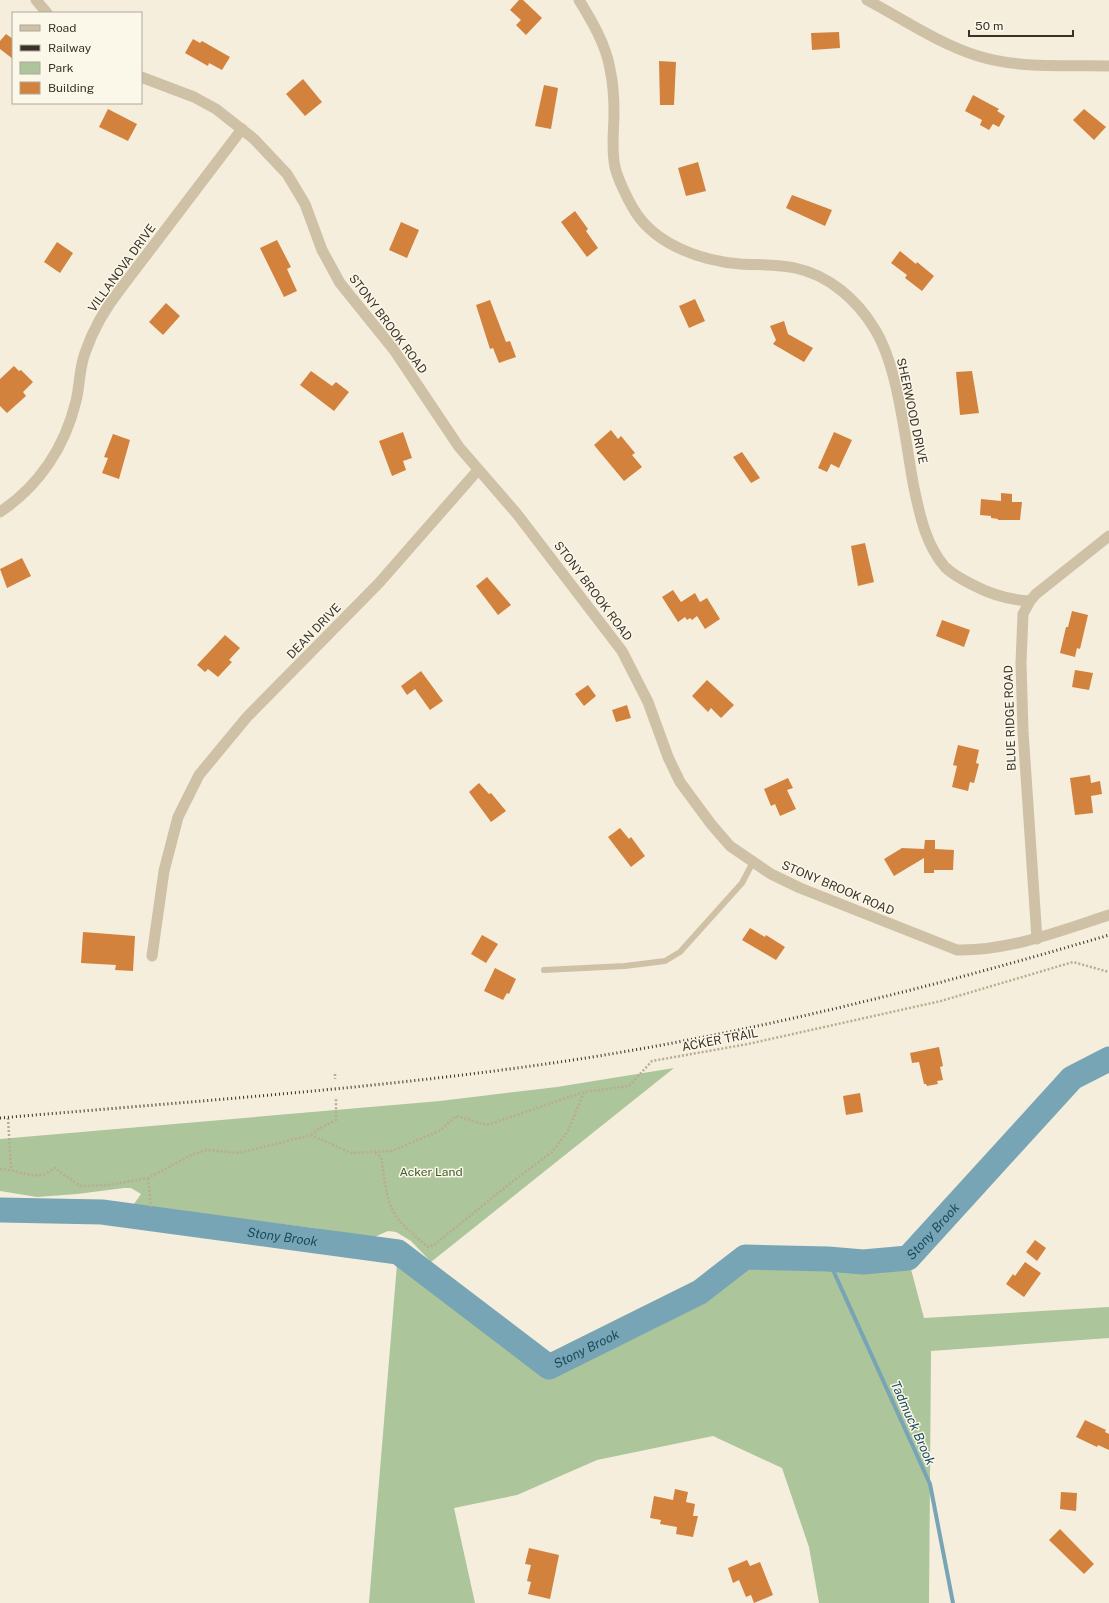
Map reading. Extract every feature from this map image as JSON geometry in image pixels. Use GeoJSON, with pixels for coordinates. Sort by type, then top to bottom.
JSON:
{"type":"FeatureCollection","features":[{"type":"Feature","properties":{"kind":"street"},"geometry":{"type":"LineString","coordinates":[[36,0],[47,12]]}},
{"type":"Feature","properties":{"kind":"street","name":"SHERWOOD DRIVE"},"geometry":{"type":"LineString","coordinates":[[579,0],[599,37],[610,67],[614,110],[613,144],[615,168],[636,212],[646,226],[685,251],[710,259],[738,264],[796,268],[819,276],[845,292],[863,311],[875,330],[886,353],[897,394],[917,502],[926,537],[944,566],[953,574],[983,591],[1010,600],[1030,601]]}},
{"type":"Feature","properties":{"kind":"street"},"geometry":{"type":"LineString","coordinates":[[867,0],[946,43],[979,56],[1013,63],[1109,66]]}},
{"type":"Feature","properties":{"kind":"street","name":"STONY BROOK ROAD"},"geometry":{"type":"LineString","coordinates":[[142,77],[205,102],[242,129],[266,150],[287,174],[305,204],[322,250],[340,283],[394,350],[459,447],[517,514],[622,651],[648,702],[668,757],[680,782],[711,824],[730,846],[771,874],[800,888],[957,950],[979,951],[1037,939],[1109,915]]}},
{"type":"Feature","properties":{"kind":"street","name":"VILLANOVA DRIVE"},"geometry":{"type":"LineString","coordinates":[[0,512],[23,495],[35,482],[57,451],[72,418],[84,355],[96,326],[107,308],[242,129]]}},
{"type":"Feature","properties":{"kind":"street","name":"DEAN DRIVE"},"geometry":{"type":"LineString","coordinates":[[152,956],[164,871],[178,817],[199,775],[247,717],[379,583],[478,470]]}},
{"type":"Feature","properties":{"kind":"street","name":"BLUE RIDGE ROAD"},"geometry":{"type":"LineString","coordinates":[[1037,939],[1021,697],[1023,614],[1030,601],[1109,536]]}},
{"type":"Feature","properties":{"kind":"lane"},"geometry":{"type":"LineString","coordinates":[[544,970],[625,966],[665,960],[680,952],[742,883],[753,862]]}},
{"type":"Feature","properties":{"kind":"path","name":"ACKER TRAIL"},"geometry":{"type":"LineString","coordinates":[[311,1135],[351,1153],[392,1150],[441,1130],[456,1116],[487,1125],[584,1092],[629,1086],[652,1061],[748,1044],[941,1001],[1073,962],[1109,972]]}},
{"type":"Feature","properties":{"kind":"path"},"geometry":{"type":"LineString","coordinates":[[335,1074],[335,1079]]}},
{"type":"Feature","properties":{"kind":"path"},"geometry":{"type":"LineString","coordinates":[[375,1152],[381,1157],[385,1187],[392,1210],[409,1231],[428,1247],[434,1245],[508,1185],[552,1152],[568,1131],[584,1092]]}},
{"type":"Feature","properties":{"kind":"path"},"geometry":{"type":"LineString","coordinates":[[0,1169],[11,1169],[30,1174],[42,1175],[55,1168],[80,1186],[108,1185],[148,1178],[193,1154],[207,1150],[239,1154],[311,1135],[317,1130],[336,1120],[336,1098]]}},
{"type":"Feature","properties":{"kind":"path"},"geometry":{"type":"LineString","coordinates":[[8,1118],[11,1169]]}},
{"type":"Feature","properties":{"kind":"path"},"geometry":{"type":"LineString","coordinates":[[148,1178],[152,1207]]}},
{"type":"Feature","properties":{"kind":"green space","name":"Acker Land"},"geometry":{"type":"Polygon","coordinates":[[[674,1068],[431,1262],[411,1241],[396,1232],[388,1231],[370,1239],[314,1228],[233,1218],[149,1214],[135,1208],[134,1204],[141,1194],[131,1188],[37,1197],[0,1191],[0,1139],[440,1101],[557,1087],[674,1068]]]}},
{"type":"Feature","properties":{"kind":"green space"},"geometry":{"type":"Polygon","coordinates":[[[398,1252],[549,1367],[700,1292],[745,1257],[828,1259],[908,1258],[924,1318],[1109,1307],[1109,1338],[931,1351],[929,1603],[819,1603],[809,1547],[782,1468],[713,1436],[597,1460],[517,1495],[454,1508],[475,1603],[369,1603],[398,1252]]]}},
{"type":"Feature","properties":{"kind":"building"},"geometry":{"type":"Polygon","coordinates":[[[519,0],[523,0],[542,18],[526,35],[516,25],[521,20],[510,10],[519,0]]]}},
{"type":"Feature","properties":{"kind":"building"},"geometry":{"type":"Polygon","coordinates":[[[839,32],[840,48],[812,50],[811,33],[839,32]]]}},
{"type":"Feature","properties":{"kind":"building"},"geometry":{"type":"Polygon","coordinates":[[[6,34],[12,38],[12,58],[0,49],[0,41],[6,34]]]}},
{"type":"Feature","properties":{"kind":"building"},"geometry":{"type":"Polygon","coordinates":[[[193,39],[200,43],[202,41],[230,57],[222,70],[209,63],[208,66],[185,53],[193,39]]]}},
{"type":"Feature","properties":{"kind":"building"},"geometry":{"type":"Polygon","coordinates":[[[659,61],[676,62],[674,105],[660,105],[659,61]]]}},
{"type":"Feature","properties":{"kind":"building"},"geometry":{"type":"Polygon","coordinates":[[[303,79],[322,102],[305,116],[286,94],[303,79]]]}},
{"type":"Feature","properties":{"kind":"building"},"geometry":{"type":"Polygon","coordinates":[[[544,85],[558,88],[551,129],[535,126],[544,85]]]}},
{"type":"Feature","properties":{"kind":"building"},"geometry":{"type":"Polygon","coordinates":[[[973,95],[999,109],[997,111],[1005,116],[999,127],[993,124],[989,130],[980,125],[982,120],[965,111],[973,95]]]}},
{"type":"Feature","properties":{"kind":"building"},"geometry":{"type":"Polygon","coordinates":[[[108,109],[137,124],[128,141],[99,127],[108,109]]]}},
{"type":"Feature","properties":{"kind":"building"},"geometry":{"type":"Polygon","coordinates":[[[1084,109],[1106,127],[1094,140],[1073,120],[1084,109]]]}},
{"type":"Feature","properties":{"kind":"building"},"geometry":{"type":"Polygon","coordinates":[[[698,162],[706,191],[686,196],[678,168],[698,162]]]}},
{"type":"Feature","properties":{"kind":"building"},"geometry":{"type":"Polygon","coordinates":[[[792,195],[832,210],[825,226],[786,208],[792,195]]]}},
{"type":"Feature","properties":{"kind":"building"},"geometry":{"type":"Polygon","coordinates":[[[575,211],[588,229],[586,231],[598,248],[587,257],[561,222],[575,211]]]}},
{"type":"Feature","properties":{"kind":"building"},"geometry":{"type":"Polygon","coordinates":[[[401,222],[419,230],[407,258],[389,250],[401,222]]]}},
{"type":"Feature","properties":{"kind":"building"},"geometry":{"type":"Polygon","coordinates":[[[277,240],[291,267],[287,269],[297,291],[284,297],[260,248],[277,240]]]}},
{"type":"Feature","properties":{"kind":"building"},"geometry":{"type":"Polygon","coordinates":[[[57,242],[73,253],[60,273],[44,262],[57,242]]]}},
{"type":"Feature","properties":{"kind":"building"},"geometry":{"type":"Polygon","coordinates":[[[900,251],[916,264],[917,262],[934,276],[922,291],[905,278],[907,275],[891,263],[900,251]]]}},
{"type":"Feature","properties":{"kind":"building"},"geometry":{"type":"Polygon","coordinates":[[[695,299],[705,321],[689,328],[679,306],[695,299]]]}},
{"type":"Feature","properties":{"kind":"building"},"geometry":{"type":"Polygon","coordinates":[[[490,300],[506,342],[510,341],[516,357],[499,363],[493,348],[490,349],[476,305],[490,300]]]}},
{"type":"Feature","properties":{"kind":"building"},"geometry":{"type":"Polygon","coordinates":[[[166,303],[180,316],[163,335],[149,322],[166,303]]]}},
{"type":"Feature","properties":{"kind":"building"},"geometry":{"type":"Polygon","coordinates":[[[784,321],[788,334],[813,348],[804,362],[773,344],[776,340],[770,326],[784,321]]]}},
{"type":"Feature","properties":{"kind":"building"},"geometry":{"type":"Polygon","coordinates":[[[14,366],[19,371],[21,370],[33,382],[23,392],[26,396],[7,413],[0,406],[0,379],[14,366]]]}},
{"type":"Feature","properties":{"kind":"building"},"geometry":{"type":"Polygon","coordinates":[[[311,371],[332,386],[336,382],[349,392],[334,411],[300,385],[311,371]]]}},
{"type":"Feature","properties":{"kind":"building"},"geometry":{"type":"Polygon","coordinates":[[[972,371],[979,413],[960,415],[956,372],[972,371]]]}},
{"type":"Feature","properties":{"kind":"building"},"geometry":{"type":"Polygon","coordinates":[[[611,430],[618,439],[621,436],[635,453],[632,455],[642,467],[624,481],[594,445],[611,430]]]}},
{"type":"Feature","properties":{"kind":"building"},"geometry":{"type":"Polygon","coordinates":[[[403,432],[412,458],[403,461],[406,470],[392,476],[379,441],[403,432]]]}},
{"type":"Feature","properties":{"kind":"building"},"geometry":{"type":"Polygon","coordinates":[[[834,432],[852,440],[839,468],[831,464],[827,472],[818,468],[834,432]]]}},
{"type":"Feature","properties":{"kind":"building"},"geometry":{"type":"Polygon","coordinates":[[[113,434],[130,440],[119,479],[102,473],[108,458],[104,457],[113,434]]]}},
{"type":"Feature","properties":{"kind":"building"},"geometry":{"type":"Polygon","coordinates":[[[742,452],[760,478],[751,483],[733,457],[742,452]]]}},
{"type":"Feature","properties":{"kind":"building"},"geometry":{"type":"Polygon","coordinates":[[[1001,493],[1012,494],[1012,502],[1022,502],[1020,520],[998,520],[991,518],[991,516],[980,515],[981,499],[1001,501],[1001,493]]]}},
{"type":"Feature","properties":{"kind":"building"},"geometry":{"type":"Polygon","coordinates":[[[865,543],[874,582],[858,586],[851,546],[865,543]]]}},
{"type":"Feature","properties":{"kind":"building"},"geometry":{"type":"Polygon","coordinates":[[[22,558],[31,576],[7,588],[0,569],[22,558]]]}},
{"type":"Feature","properties":{"kind":"building"},"geometry":{"type":"Polygon","coordinates":[[[487,577],[511,605],[498,615],[476,586],[487,577]]]}},
{"type":"Feature","properties":{"kind":"building"},"geometry":{"type":"Polygon","coordinates":[[[673,590],[681,602],[695,593],[700,602],[707,598],[720,619],[705,629],[697,616],[692,620],[690,618],[687,620],[685,617],[678,622],[662,597],[673,590]]]}},
{"type":"Feature","properties":{"kind":"building"},"geometry":{"type":"Polygon","coordinates":[[[1072,611],[1088,615],[1080,649],[1077,648],[1075,657],[1060,653],[1066,627],[1068,627],[1072,611]]]}},
{"type":"Feature","properties":{"kind":"building"},"geometry":{"type":"Polygon","coordinates":[[[942,620],[970,630],[964,647],[936,636],[942,620]]]}},
{"type":"Feature","properties":{"kind":"building"},"geometry":{"type":"Polygon","coordinates":[[[225,635],[240,648],[229,660],[232,662],[218,677],[208,669],[205,672],[197,665],[225,635]]]}},
{"type":"Feature","properties":{"kind":"building"},"geometry":{"type":"Polygon","coordinates":[[[1075,670],[1093,673],[1089,690],[1072,687],[1075,670]]]}},
{"type":"Feature","properties":{"kind":"building"},"geometry":{"type":"Polygon","coordinates":[[[421,671],[443,701],[430,710],[415,689],[407,695],[401,686],[421,671]]]}},
{"type":"Feature","properties":{"kind":"building"},"geometry":{"type":"Polygon","coordinates":[[[707,680],[734,705],[721,718],[711,708],[708,712],[692,696],[707,680]]]}},
{"type":"Feature","properties":{"kind":"building"},"geometry":{"type":"Polygon","coordinates":[[[588,685],[596,696],[584,706],[575,694],[588,685]]]}},
{"type":"Feature","properties":{"kind":"building"},"geometry":{"type":"Polygon","coordinates":[[[627,705],[631,718],[616,722],[612,710],[627,705]]]}},
{"type":"Feature","properties":{"kind":"building"},"geometry":{"type":"Polygon","coordinates":[[[958,745],[979,750],[976,763],[979,764],[974,783],[970,782],[968,791],[952,787],[957,766],[953,765],[958,745]]]}},
{"type":"Feature","properties":{"kind":"building"},"geometry":{"type":"Polygon","coordinates":[[[1090,775],[1091,783],[1100,781],[1102,794],[1091,796],[1093,813],[1075,815],[1070,778],[1090,775]]]}},
{"type":"Feature","properties":{"kind":"building"},"geometry":{"type":"Polygon","coordinates":[[[788,778],[793,788],[787,790],[796,809],[780,816],[775,804],[771,806],[764,789],[788,778]]]}},
{"type":"Feature","properties":{"kind":"building"},"geometry":{"type":"Polygon","coordinates":[[[479,783],[489,794],[491,793],[506,811],[491,822],[469,792],[479,783]]]}},
{"type":"Feature","properties":{"kind":"building"},"geometry":{"type":"Polygon","coordinates":[[[620,828],[629,839],[631,837],[645,856],[631,867],[608,837],[620,828]]]}},
{"type":"Feature","properties":{"kind":"building"},"geometry":{"type":"Polygon","coordinates":[[[925,840],[935,840],[935,849],[954,850],[953,870],[934,870],[934,873],[924,873],[924,858],[894,876],[884,859],[902,848],[924,849],[925,840]]]}},
{"type":"Feature","properties":{"kind":"building"},"geometry":{"type":"Polygon","coordinates":[[[750,928],[765,937],[766,935],[785,947],[776,960],[742,940],[750,928]]]}},
{"type":"Feature","properties":{"kind":"building"},"geometry":{"type":"Polygon","coordinates":[[[83,932],[135,936],[133,971],[115,970],[116,965],[81,963],[83,932]]]}},
{"type":"Feature","properties":{"kind":"building"},"geometry":{"type":"Polygon","coordinates":[[[482,935],[498,944],[486,963],[471,954],[482,935]]]}},
{"type":"Feature","properties":{"kind":"building"},"geometry":{"type":"Polygon","coordinates":[[[495,968],[516,979],[509,994],[507,993],[503,1000],[484,991],[495,968]]]}},
{"type":"Feature","properties":{"kind":"building"},"geometry":{"type":"Polygon","coordinates":[[[939,1047],[943,1066],[940,1067],[943,1080],[937,1081],[938,1084],[927,1086],[924,1084],[919,1062],[912,1063],[910,1053],[939,1047]]]}},
{"type":"Feature","properties":{"kind":"building"},"geometry":{"type":"Polygon","coordinates":[[[860,1093],[863,1112],[846,1115],[843,1096],[860,1093]]]}},
{"type":"Feature","properties":{"kind":"building"},"geometry":{"type":"Polygon","coordinates":[[[1035,1240],[1046,1248],[1037,1261],[1026,1252],[1035,1240]]]}},
{"type":"Feature","properties":{"kind":"building"},"geometry":{"type":"Polygon","coordinates":[[[1025,1262],[1041,1273],[1024,1297],[1006,1284],[1013,1274],[1015,1276],[1025,1262]]]}},
{"type":"Feature","properties":{"kind":"building"},"geometry":{"type":"Polygon","coordinates":[[[1085,1420],[1106,1430],[1105,1432],[1109,1434],[1109,1450],[1098,1445],[1097,1447],[1076,1437],[1085,1420]]]}},
{"type":"Feature","properties":{"kind":"building"},"geometry":{"type":"Polygon","coordinates":[[[675,1489],[688,1492],[686,1502],[695,1504],[693,1516],[698,1516],[693,1537],[676,1534],[677,1527],[660,1524],[661,1520],[650,1518],[654,1496],[673,1500],[675,1489]]]}},
{"type":"Feature","properties":{"kind":"building"},"geometry":{"type":"Polygon","coordinates":[[[1061,1492],[1077,1493],[1076,1511],[1060,1509],[1061,1492]]]}},
{"type":"Feature","properties":{"kind":"building"},"geometry":{"type":"Polygon","coordinates":[[[1060,1529],[1094,1564],[1084,1574],[1049,1540],[1060,1529]]]}},
{"type":"Feature","properties":{"kind":"building"},"geometry":{"type":"Polygon","coordinates":[[[529,1548],[559,1555],[550,1599],[528,1594],[531,1582],[527,1581],[531,1565],[525,1564],[529,1548]]]}},
{"type":"Feature","properties":{"kind":"building"},"geometry":{"type":"Polygon","coordinates":[[[747,1560],[750,1566],[760,1562],[773,1595],[754,1603],[751,1595],[746,1597],[739,1580],[733,1583],[728,1568],[747,1560]]]}},
{"type":"Feature","properties":{"kind":"waterway","name":"Stony Brook"},"geometry":{"type":"LineString","coordinates":[[0,1210],[102,1212],[398,1252],[549,1367],[700,1292],[745,1257],[828,1259],[863,1262],[908,1258],[1072,1078],[1109,1059]]}},
{"type":"Feature","properties":{"kind":"waterway","name":"Tadmuck Brook"},"geometry":{"type":"LineString","coordinates":[[828,1259],[930,1484],[953,1603]]}},
{"type":"Feature","properties":{"kind":"railway"},"geometry":{"type":"LineString","coordinates":[[0,1118],[367,1086],[440,1078],[586,1058],[718,1034],[849,1005],[980,972],[1109,935]]}}]}
